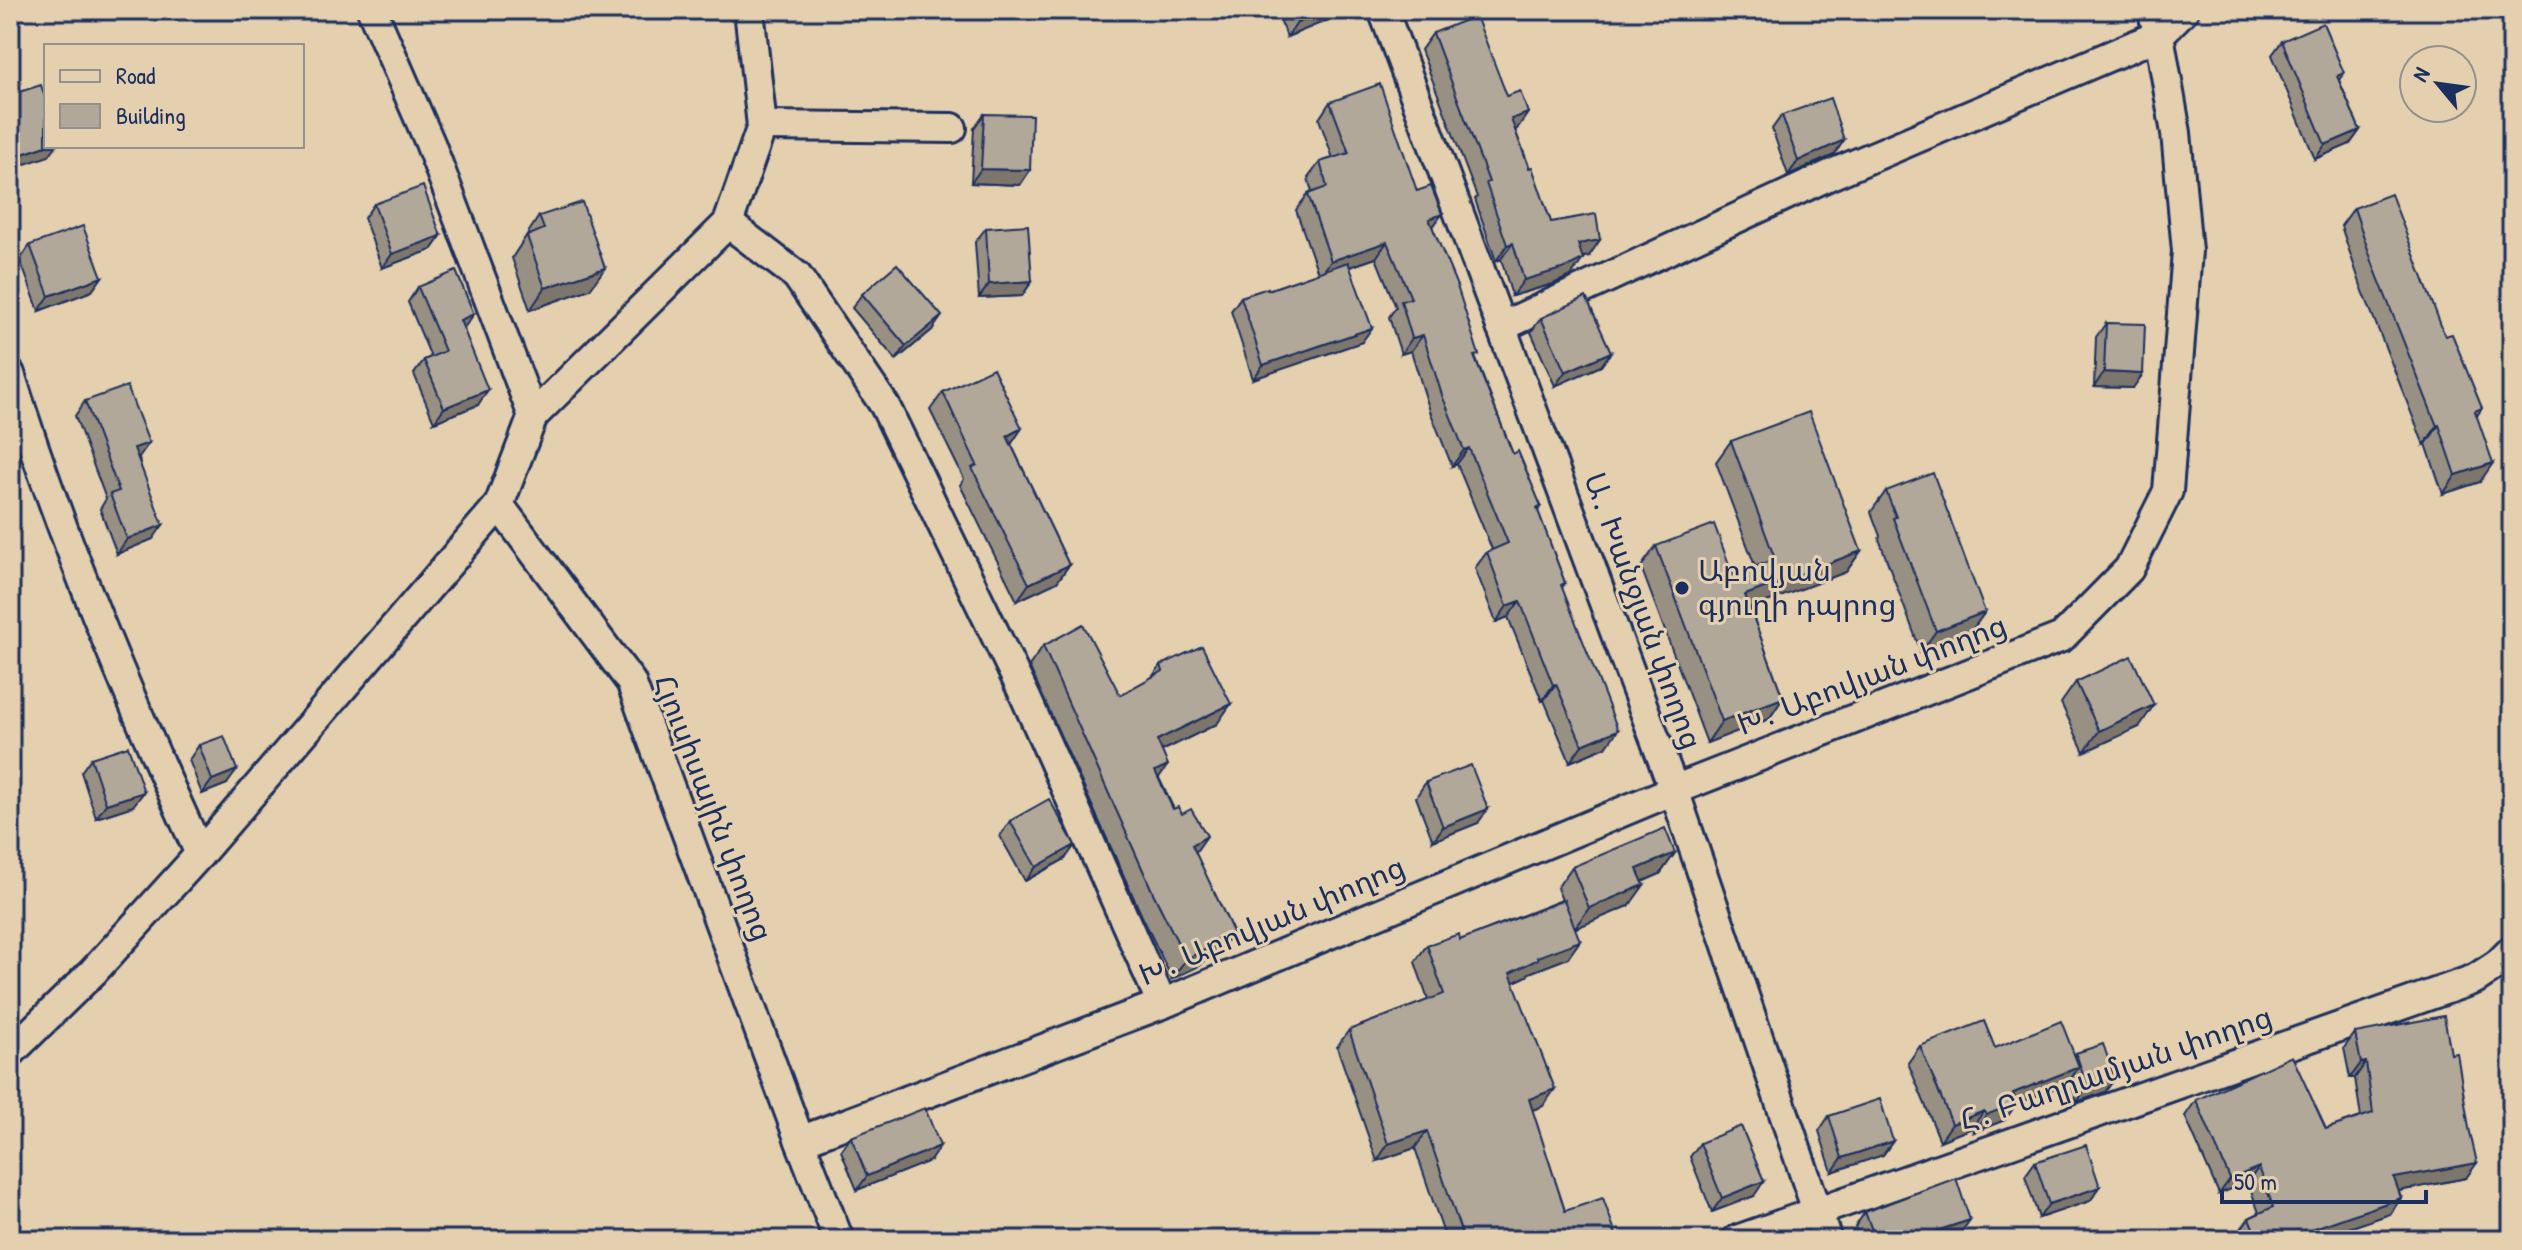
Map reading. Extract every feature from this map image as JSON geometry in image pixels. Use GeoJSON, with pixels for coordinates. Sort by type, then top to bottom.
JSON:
{"type":"FeatureCollection","features":[{"type":"Feature","properties":{"kind":"street"},"geometry":{"type":"LineString","coordinates":[[372,10],[430,143],[533,416]]}},
{"type":"Feature","properties":{"kind":"street"},"geometry":{"type":"LineString","coordinates":[[10,1053],[93,972],[200,854],[499,505],[533,416],[728,223],[762,126],[749,10]]}},
{"type":"Feature","properties":{"kind":"street","name":"Ա․ Խանջյան փողոց"},"geometry":{"type":"LineString","coordinates":[[1383,10],[1674,790],[1827,1240]]}},
{"type":"Feature","properties":{"kind":"street"},"geometry":{"type":"LineString","coordinates":[[1501,327],[2184,10]]}},
{"type":"Feature","properties":{"kind":"street","name":"Խ․ Աբովյան փողոց"},"geometry":{"type":"LineString","coordinates":[[800,1141],[1162,1004],[1674,790],[2062,637],[2129,569],[2168,491],[2187,251],[2176,133],[2155,23]]}},
{"type":"Feature","properties":{"kind":"street"},"geometry":{"type":"LineString","coordinates":[[762,126],[952,128]]}},
{"type":"Feature","properties":{"kind":"street"},"geometry":{"type":"LineString","coordinates":[[728,223],[797,276],[885,406],[1025,696],[1162,1004]]}},
{"type":"Feature","properties":{"kind":"street"},"geometry":{"type":"LineString","coordinates":[[10,374],[33,446],[135,710],[200,854]]}},
{"type":"Feature","properties":{"kind":"street","name":"Հյուսիսային փողոց"},"geometry":{"type":"LineString","coordinates":[[499,505],[631,682],[839,1240]]}},
{"type":"Feature","properties":{"kind":"street","name":"Հ․ Բաղրամյան փողոց"},"geometry":{"type":"LineString","coordinates":[[1737,1240],[2475,979],[2512,950]]}},
{"type":"Feature","properties":{"kind":"building"},"geometry":{"type":"Polygon","coordinates":[[[1292,10],[1329,10],[1297,23],[1292,10]]]}},
{"type":"Feature","properties":{"kind":"building"},"geometry":{"type":"Polygon","coordinates":[[[1476,16],[1507,96],[1520,91],[1528,113],[1511,119],[1551,222],[1596,214],[1600,240],[1578,244],[1583,259],[1565,268],[1524,280],[1513,243],[1507,245],[1486,183],[1489,182],[1433,33],[1476,16]]]}},
{"type":"Feature","properties":{"kind":"building"},"geometry":{"type":"Polygon","coordinates":[[[2323,23],[2344,73],[2337,76],[2360,130],[2325,145],[2282,41],[2323,23]]]}},
{"type":"Feature","properties":{"kind":"building"},"geometry":{"type":"Polygon","coordinates":[[[1380,84],[1417,191],[1431,186],[1442,214],[1429,219],[1457,286],[1479,355],[1474,356],[1513,454],[1518,451],[1541,506],[1537,508],[1565,583],[1561,585],[1618,730],[1582,745],[1556,684],[1553,685],[1520,601],[1507,606],[1487,552],[1508,543],[1469,448],[1464,450],[1423,335],[1412,338],[1401,301],[1411,298],[1387,242],[1331,261],[1308,194],[1327,187],[1320,162],[1349,153],[1330,102],[1380,84]]]}},
{"type":"Feature","properties":{"kind":"building"},"geometry":{"type":"Polygon","coordinates":[[[41,85],[44,95],[44,147],[10,158],[10,95],[41,85]]]}},
{"type":"Feature","properties":{"kind":"building"},"geometry":{"type":"Polygon","coordinates":[[[1830,98],[1844,140],[1798,161],[1782,115],[1830,98]]]}},
{"type":"Feature","properties":{"kind":"building"},"geometry":{"type":"Polygon","coordinates":[[[984,114],[1032,115],[1030,170],[981,169],[984,114]]]}},
{"type":"Feature","properties":{"kind":"building"},"geometry":{"type":"Polygon","coordinates":[[[423,186],[441,236],[392,254],[374,204],[423,186]]]}},
{"type":"Feature","properties":{"kind":"building"},"geometry":{"type":"Polygon","coordinates":[[[2391,194],[2445,336],[2452,334],[2482,408],[2475,411],[2493,463],[2456,475],[2354,208],[2391,194]]]}},
{"type":"Feature","properties":{"kind":"building"},"geometry":{"type":"Polygon","coordinates":[[[582,202],[605,268],[545,288],[527,236],[544,229],[539,216],[582,202]]]}},
{"type":"Feature","properties":{"kind":"building"},"geometry":{"type":"Polygon","coordinates":[[[1028,225],[1032,281],[989,284],[986,228],[1028,225]]]}},
{"type":"Feature","properties":{"kind":"building"},"geometry":{"type":"Polygon","coordinates":[[[83,226],[102,277],[49,296],[30,245],[83,226]]]}},
{"type":"Feature","properties":{"kind":"building"},"geometry":{"type":"Polygon","coordinates":[[[1348,262],[1372,328],[1263,365],[1241,297],[1348,262]]]}},
{"type":"Feature","properties":{"kind":"building"},"geometry":{"type":"Polygon","coordinates":[[[897,264],[942,316],[906,346],[862,294],[897,264]]]}},
{"type":"Feature","properties":{"kind":"building"},"geometry":{"type":"Polygon","coordinates":[[[456,271],[474,314],[460,320],[488,390],[444,408],[424,360],[445,351],[418,287],[456,271]]]}},
{"type":"Feature","properties":{"kind":"building"},"geometry":{"type":"Polygon","coordinates":[[[1586,297],[1611,352],[1565,372],[1541,318],[1586,297]]]}},
{"type":"Feature","properties":{"kind":"building"},"geometry":{"type":"Polygon","coordinates":[[[2106,323],[2145,324],[2143,374],[2104,372],[2106,323]]]}},
{"type":"Feature","properties":{"kind":"building"},"geometry":{"type":"Polygon","coordinates":[[[993,368],[1022,428],[1007,436],[1069,565],[1029,584],[972,468],[977,465],[943,392],[993,368]]]}},
{"type":"Feature","properties":{"kind":"building"},"geometry":{"type":"Polygon","coordinates":[[[127,386],[149,443],[134,448],[163,525],[127,539],[110,494],[119,491],[85,401],[127,386]]]}},
{"type":"Feature","properties":{"kind":"building"},"geometry":{"type":"Polygon","coordinates":[[[1809,412],[1861,551],[1745,595],[1783,698],[1722,721],[1656,546],[1714,524],[1733,575],[1775,559],[1731,441],[1809,412]]]}},
{"type":"Feature","properties":{"kind":"building"},"geometry":{"type":"Polygon","coordinates":[[[1933,473],[1985,612],[1936,631],[1893,518],[1896,517],[1886,491],[1933,473]]]}},
{"type":"Feature","properties":{"kind":"building"},"geometry":{"type":"Polygon","coordinates":[[[1083,624],[1120,695],[1163,671],[1161,665],[1202,646],[1231,704],[1157,740],[1168,765],[1155,771],[1173,809],[1178,807],[1182,814],[1191,809],[1207,836],[1192,845],[1233,932],[1186,959],[1154,895],[1043,646],[1083,624]]]}},
{"type":"Feature","properties":{"kind":"building"},"geometry":{"type":"Polygon","coordinates":[[[2131,656],[2154,705],[2099,731],[2076,682],[2131,656]]]}},
{"type":"Feature","properties":{"kind":"building"},"geometry":{"type":"Polygon","coordinates":[[[224,736],[237,770],[212,780],[199,745],[224,736]]]}},
{"type":"Feature","properties":{"kind":"building"},"geometry":{"type":"Polygon","coordinates":[[[128,746],[144,792],[106,804],[91,758],[128,746]]]}},
{"type":"Feature","properties":{"kind":"building"},"geometry":{"type":"Polygon","coordinates":[[[1471,765],[1488,809],[1443,827],[1426,782],[1471,765]]]}},
{"type":"Feature","properties":{"kind":"building"},"geometry":{"type":"Polygon","coordinates":[[[1049,799],[1075,845],[1036,867],[1010,821],[1049,799]]]}},
{"type":"Feature","properties":{"kind":"building"},"geometry":{"type":"Polygon","coordinates":[[[1665,828],[1675,853],[1637,869],[1644,885],[1589,908],[1572,867],[1665,828]]]}},
{"type":"Feature","properties":{"kind":"building"},"geometry":{"type":"Polygon","coordinates":[[[1564,900],[1580,941],[1537,957],[1510,973],[1555,1089],[1529,1099],[1565,1211],[1603,1198],[1618,1240],[1464,1240],[1427,1131],[1388,1144],[1349,1030],[1444,994],[1427,945],[1459,934],[1460,940],[1564,900]]]}},
{"type":"Feature","properties":{"kind":"building"},"geometry":{"type":"Polygon","coordinates":[[[2444,1016],[2451,1054],[2457,1053],[2477,1163],[2394,1178],[2401,1198],[2314,1228],[2315,1231],[2290,1240],[2258,1240],[2249,1218],[2273,1207],[2259,1167],[2230,1179],[2196,1100],[2292,1056],[2326,1129],[2373,1113],[2366,1062],[2361,1063],[2355,1033],[2444,1016]]]}},
{"type":"Feature","properties":{"kind":"building"},"geometry":{"type":"Polygon","coordinates":[[[1984,1021],[1995,1048],[2061,1021],[2079,1067],[2013,1093],[2017,1103],[1986,1115],[1984,1111],[1952,1124],[1920,1046],[1984,1021]]]}},
{"type":"Feature","properties":{"kind":"building"},"geometry":{"type":"Polygon","coordinates":[[[2103,1044],[2115,1078],[2087,1087],[2076,1053],[2103,1044]]]}},
{"type":"Feature","properties":{"kind":"building"},"geometry":{"type":"Polygon","coordinates":[[[1880,1099],[1893,1141],[1842,1158],[1829,1116],[1880,1099]]]}},
{"type":"Feature","properties":{"kind":"building"},"geometry":{"type":"Polygon","coordinates":[[[925,1108],[940,1146],[867,1176],[851,1137],[925,1108]]]}},
{"type":"Feature","properties":{"kind":"building"},"geometry":{"type":"Polygon","coordinates":[[[1741,1126],[1764,1181],[1722,1198],[1700,1143],[1741,1126]]]}},
{"type":"Feature","properties":{"kind":"building"},"geometry":{"type":"Polygon","coordinates":[[[2086,1145],[2100,1187],[2049,1204],[2035,1162],[2086,1145]]]}},
{"type":"Feature","properties":{"kind":"building"},"geometry":{"type":"Polygon","coordinates":[[[1956,1178],[1970,1220],[1915,1240],[1876,1240],[1865,1212],[1956,1178]]]}},
{"type":"Feature","properties":{"kind":"place","name":"Աբովյան գյուղի դպրոց"},"geometry":{"type":"Point","coordinates":[1682,588]}}]}
